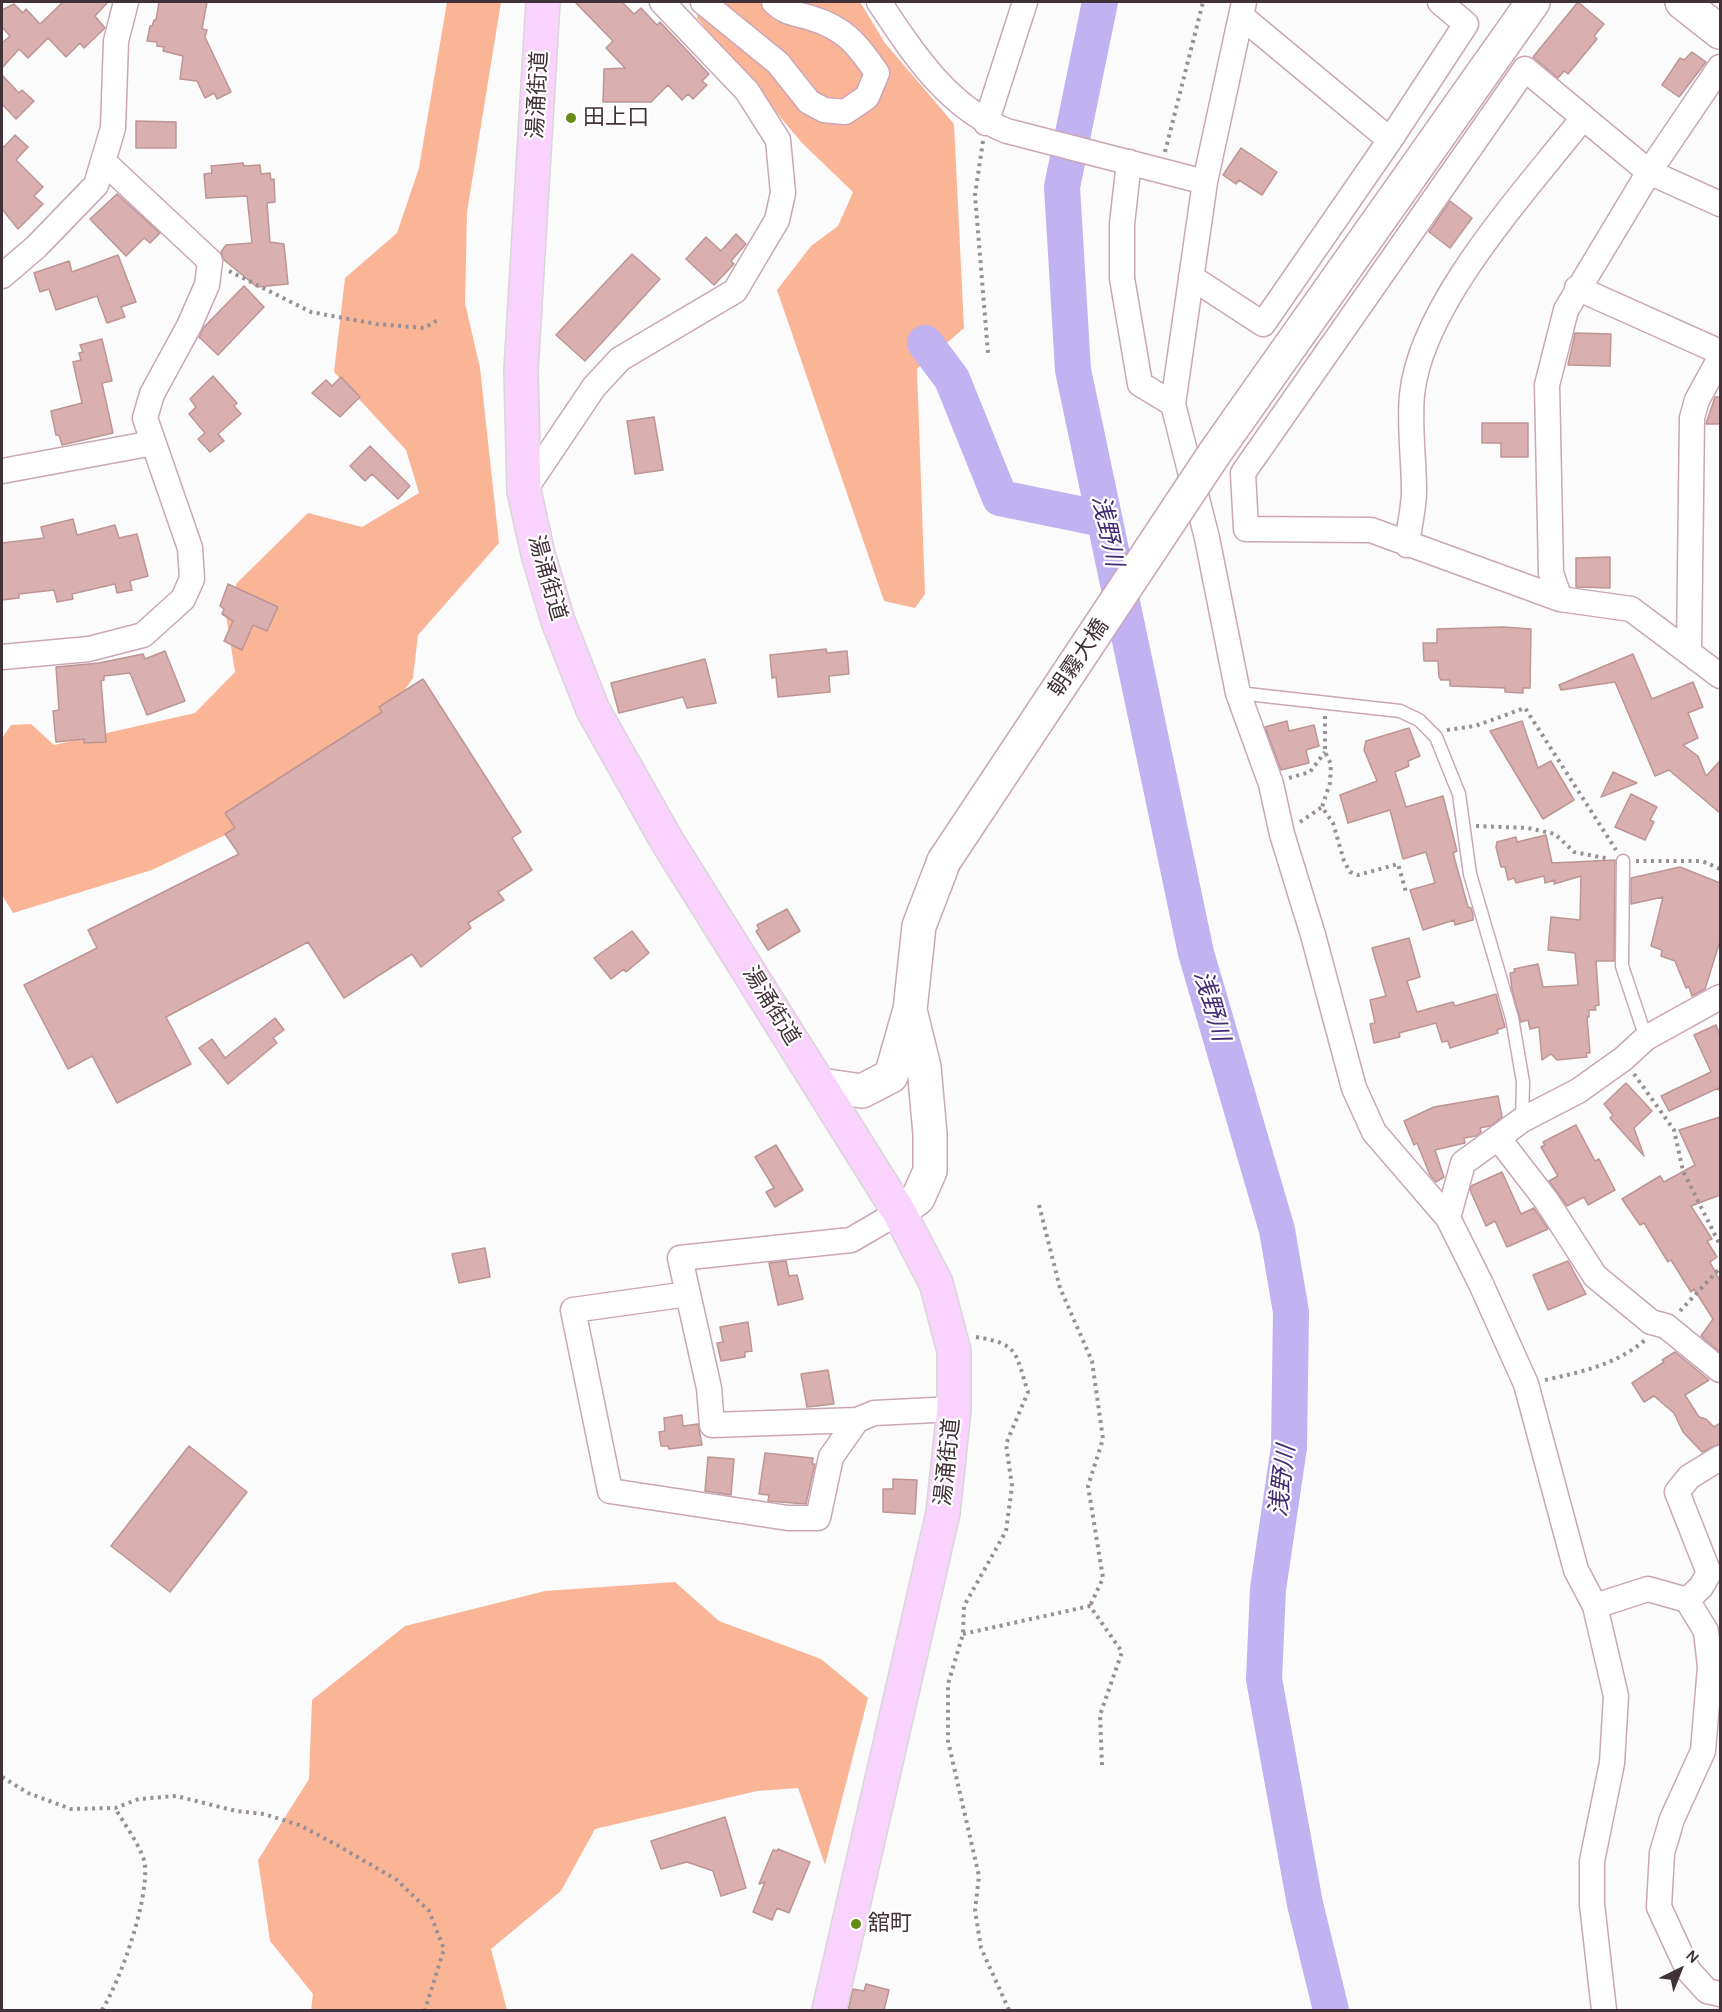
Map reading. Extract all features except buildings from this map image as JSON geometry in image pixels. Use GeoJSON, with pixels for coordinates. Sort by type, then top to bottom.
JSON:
{"type":"FeatureCollection","features":[{"type":"Feature","properties":{"kind":"main road","name":"湯涌街道"},"geometry":{"type":"LineString","coordinates":[[543,2],[521,370],[524,491],[538,554],[558,621],[593,710],[667,841],[899,1212],[936,1283],[954,1351],[954,1410],[943,1513],[829,2010]]}},
{"type":"Feature","properties":{"kind":"street"},"geometry":{"type":"LineString","coordinates":[[2,276],[36,247],[96,185],[113,128],[116,40],[126,2]]}},
{"type":"Feature","properties":{"kind":"street"},"geometry":{"type":"LineString","coordinates":[[524,491],[601,380],[620,359],[735,291],[777,220],[783,193],[778,140],[747,91],[662,2]]}},
{"type":"Feature","properties":{"kind":"street"},"geometry":{"type":"LineString","coordinates":[[702,2],[778,63],[809,102],[824,110],[845,112],[867,97],[877,73],[854,40],[812,18],[785,12],[774,2]]}},
{"type":"Feature","properties":{"kind":"street"},"geometry":{"type":"LineString","coordinates":[[879,2],[916,58],[958,103],[996,127],[1205,182]]}},
{"type":"Feature","properties":{"kind":"street"},"geometry":{"type":"LineString","coordinates":[[996,127],[1025,2]]}},
{"type":"Feature","properties":{"kind":"street"},"geometry":{"type":"LineString","coordinates":[[1191,277],[1263,324],[1390,140],[1466,24],[1440,2]]}},
{"type":"Feature","properties":{"kind":"street","name":"朝霧大橋"},"geometry":{"type":"LineString","coordinates":[[910,1010],[920,926],[944,861],[1214,454],[1533,2]]}},
{"type":"Feature","properties":{"kind":"street"},"geometry":{"type":"LineString","coordinates":[[1682,2],[1720,32]]}},
{"type":"Feature","properties":{"kind":"street"},"geometry":{"type":"LineString","coordinates":[[1390,140],[1242,9],[1205,182],[1173,404],[1207,538],[1238,693],[1271,784],[1282,834],[1313,934],[1354,1088],[1374,1132],[1448,1218],[1526,1384],[1576,1570],[1595,1606],[1616,1696],[1612,1763],[1592,1861],[1592,1904],[1604,2010]]}},
{"type":"Feature","properties":{"kind":"street"},"geometry":{"type":"LineString","coordinates":[[1560,600],[1551,573],[1547,386],[1566,310],[1577,288],[1649,172],[1720,67]]}},
{"type":"Feature","properties":{"kind":"street"},"geometry":{"type":"LineString","coordinates":[[1720,204],[1649,172],[1582,119],[1526,69],[1244,473],[1246,529],[1371,530],[1560,600],[1631,609],[1689,650],[1720,676]]}},
{"type":"Feature","properties":{"kind":"street"},"geometry":{"type":"LineString","coordinates":[[1407,545],[1414,491],[1412,394],[1425,340],[1476,255],[1582,119]]}},
{"type":"Feature","properties":{"kind":"street"},"geometry":{"type":"LineString","coordinates":[[1125,161],[1122,278],[1140,384],[1173,404]]}},
{"type":"Feature","properties":{"kind":"street"},"geometry":{"type":"LineString","coordinates":[[2,657],[89,649],[143,635],[183,599],[192,579],[190,548],[145,418],[152,394],[189,326],[207,285],[210,261],[104,162]]}},
{"type":"Feature","properties":{"kind":"street"},"geometry":{"type":"LineString","coordinates":[[1577,288],[1720,352]]}},
{"type":"Feature","properties":{"kind":"street"},"geometry":{"type":"LineString","coordinates":[[1689,650],[1692,418],[1697,400],[1720,358]]}},
{"type":"Feature","properties":{"kind":"street"},"geometry":{"type":"LineString","coordinates":[[2,471],[153,442]]}},
{"type":"Feature","properties":{"kind":"street"},"geometry":{"type":"LineString","coordinates":[[1448,1218],[1463,1163],[1499,1139],[1522,1120],[1578,1091],[1623,1059],[1646,1038],[1720,997]]}},
{"type":"Feature","properties":{"kind":"street"},"geometry":{"type":"LineString","coordinates":[[821,1085],[862,1091],[891,1076],[910,1010]]}},
{"type":"Feature","properties":{"kind":"street"},"geometry":{"type":"LineString","coordinates":[[910,1010],[924,1067],[930,1134],[930,1171],[918,1198],[851,1240],[680,1258],[709,1388],[712,1425],[857,1420],[874,1413],[954,1410]]}},
{"type":"Feature","properties":{"kind":"street"},"geometry":{"type":"LineString","coordinates":[[1499,1139],[1546,1200],[1595,1276],[1651,1322],[1666,1326],[1720,1370]]}},
{"type":"Feature","properties":{"kind":"street"},"geometry":{"type":"LineString","coordinates":[[688,1294],[573,1310],[610,1491],[788,1518],[818,1518],[831,1457],[857,1420]]}},
{"type":"Feature","properties":{"kind":"street"},"geometry":{"type":"LineString","coordinates":[[1687,1600],[1701,1587],[1709,1573],[1677,1492],[1689,1477],[1720,1458]]}},
{"type":"Feature","properties":{"kind":"street"},"geometry":{"type":"LineString","coordinates":[[1595,1606],[1648,1589],[1687,1600],[1706,1631],[1710,1667],[1703,1751],[1671,1819],[1662,1853],[1659,1907],[1688,1970],[1707,1991],[1720,1994]]}},
{"type":"Feature","properties":{"kind":"lane"},"geometry":{"type":"LineString","coordinates":[[1238,693],[1400,711],[1419,720],[1436,737],[1459,794],[1470,874],[1512,1018],[1523,1082],[1522,1120]]}},
{"type":"Feature","properties":{"kind":"lane"},"geometry":{"type":"LineString","coordinates":[[1623,861],[1622,966],[1646,1038]]}},
{"type":"Feature","properties":{"kind":"path"},"geometry":{"type":"LineString","coordinates":[[1160,170],[1186,76],[1203,2]]}},
{"type":"Feature","properties":{"kind":"path"},"geometry":{"type":"LineString","coordinates":[[988,353],[975,195],[996,127]]}},
{"type":"Feature","properties":{"kind":"path"},"geometry":{"type":"LineString","coordinates":[[210,261],[310,312],[376,324],[424,328],[438,320]]}},
{"type":"Feature","properties":{"kind":"path"},"geometry":{"type":"LineString","coordinates":[[1325,703],[1325,752],[1331,764],[1330,783],[1322,807],[1333,823],[1344,861],[1350,872],[1358,875],[1398,864],[1406,892]]}},
{"type":"Feature","properties":{"kind":"path"},"geometry":{"type":"LineString","coordinates":[[1432,733],[1475,726],[1525,708],[1623,861]]}},
{"type":"Feature","properties":{"kind":"path"},"geometry":{"type":"LineString","coordinates":[[1271,784],[1310,772],[1325,752]]}},
{"type":"Feature","properties":{"kind":"path"},"geometry":{"type":"LineString","coordinates":[[1464,826],[1528,828],[1555,834],[1574,852],[1623,861],[1702,861],[1720,869]]}},
{"type":"Feature","properties":{"kind":"path"},"geometry":{"type":"LineString","coordinates":[[1623,1059],[1674,1130],[1683,1171],[1720,1245]]}},
{"type":"Feature","properties":{"kind":"path"},"geometry":{"type":"LineString","coordinates":[[1039,1205],[1060,1288],[1092,1361],[1102,1439],[1089,1486],[1103,1578],[1090,1606]]}},
{"type":"Feature","properties":{"kind":"path"},"geometry":{"type":"LineString","coordinates":[[1526,1384],[1589,1371],[1629,1354],[1666,1326],[1720,1268]]}},
{"type":"Feature","properties":{"kind":"path"},"geometry":{"type":"LineString","coordinates":[[949,1332],[1001,1341],[1014,1352],[1028,1392],[1006,1444],[1012,1486],[1006,1531],[964,1606],[963,1635],[948,1684],[948,1741],[979,1876],[975,1910],[981,1948],[1009,2010]]}},
{"type":"Feature","properties":{"kind":"path"},"geometry":{"type":"LineString","coordinates":[[963,1635],[1090,1606]]}},
{"type":"Feature","properties":{"kind":"path"},"geometry":{"type":"LineString","coordinates":[[1090,1606],[1122,1652],[1100,1715],[1102,1765]]}},
{"type":"Feature","properties":{"kind":"path"},"geometry":{"type":"LineString","coordinates":[[2,1777],[28,1793],[71,1809],[115,1808],[139,1799],[176,1796],[236,1811],[264,1814],[298,1825],[397,1880],[429,1911],[444,1949],[425,2010]]}},
{"type":"Feature","properties":{"kind":"path"},"geometry":{"type":"LineString","coordinates":[[102,2010],[124,1963],[143,1894],[145,1863],[115,1808]]}},
{"type":"Feature","properties":{"kind":"shaded area"},"geometry":{"type":"Polygon","coordinates":[[[447,2],[501,2],[467,212],[465,303],[480,368],[499,543],[418,635],[413,678],[390,711],[238,829],[152,870],[13,913],[2,895],[2,738],[11,725],[31,724],[54,745],[195,713],[235,672],[225,609],[237,583],[308,513],[362,527],[419,493],[406,450],[334,372],[345,278],[397,233],[419,168],[447,2]]]}},
{"type":"Feature","properties":{"kind":"shaded area"},"geometry":{"type":"Polygon","coordinates":[[[699,2],[860,2],[885,43],[954,124],[964,328],[917,369],[925,594],[915,608],[884,601],[777,290],[811,246],[838,226],[853,192],[802,143],[697,18],[699,2]]]}},
{"type":"Feature","properties":{"kind":"shaded area"},"geometry":{"type":"Polygon","coordinates":[[[675,1582],[719,1621],[821,1659],[868,1698],[825,1865],[798,1788],[757,1791],[595,1829],[561,1891],[491,1949],[507,2010],[311,2010],[313,1994],[270,1941],[258,1860],[309,1779],[312,1700],[405,1626],[545,1591],[675,1582]]]}},
{"type":"Feature","properties":{"kind":"waterway","name":"浅野川"},"geometry":{"type":"LineString","coordinates":[[1100,2],[1062,187],[1073,370],[1196,953],[1277,1230],[1291,1312],[1289,1447],[1268,1589],[1264,1679],[1305,1904],[1331,2010]]}},
{"type":"Feature","properties":{"kind":"waterway"},"geometry":{"type":"LineString","coordinates":[[925,343],[952,379],[1000,498],[1103,519]]}},
{"type":"Feature","properties":{"kind":"place","name":"田上口"},"geometry":{"type":"Point","coordinates":[571,118]}},
{"type":"Feature","properties":{"kind":"place","name":"舘町"},"geometry":{"type":"Point","coordinates":[856,1924]}}]}
